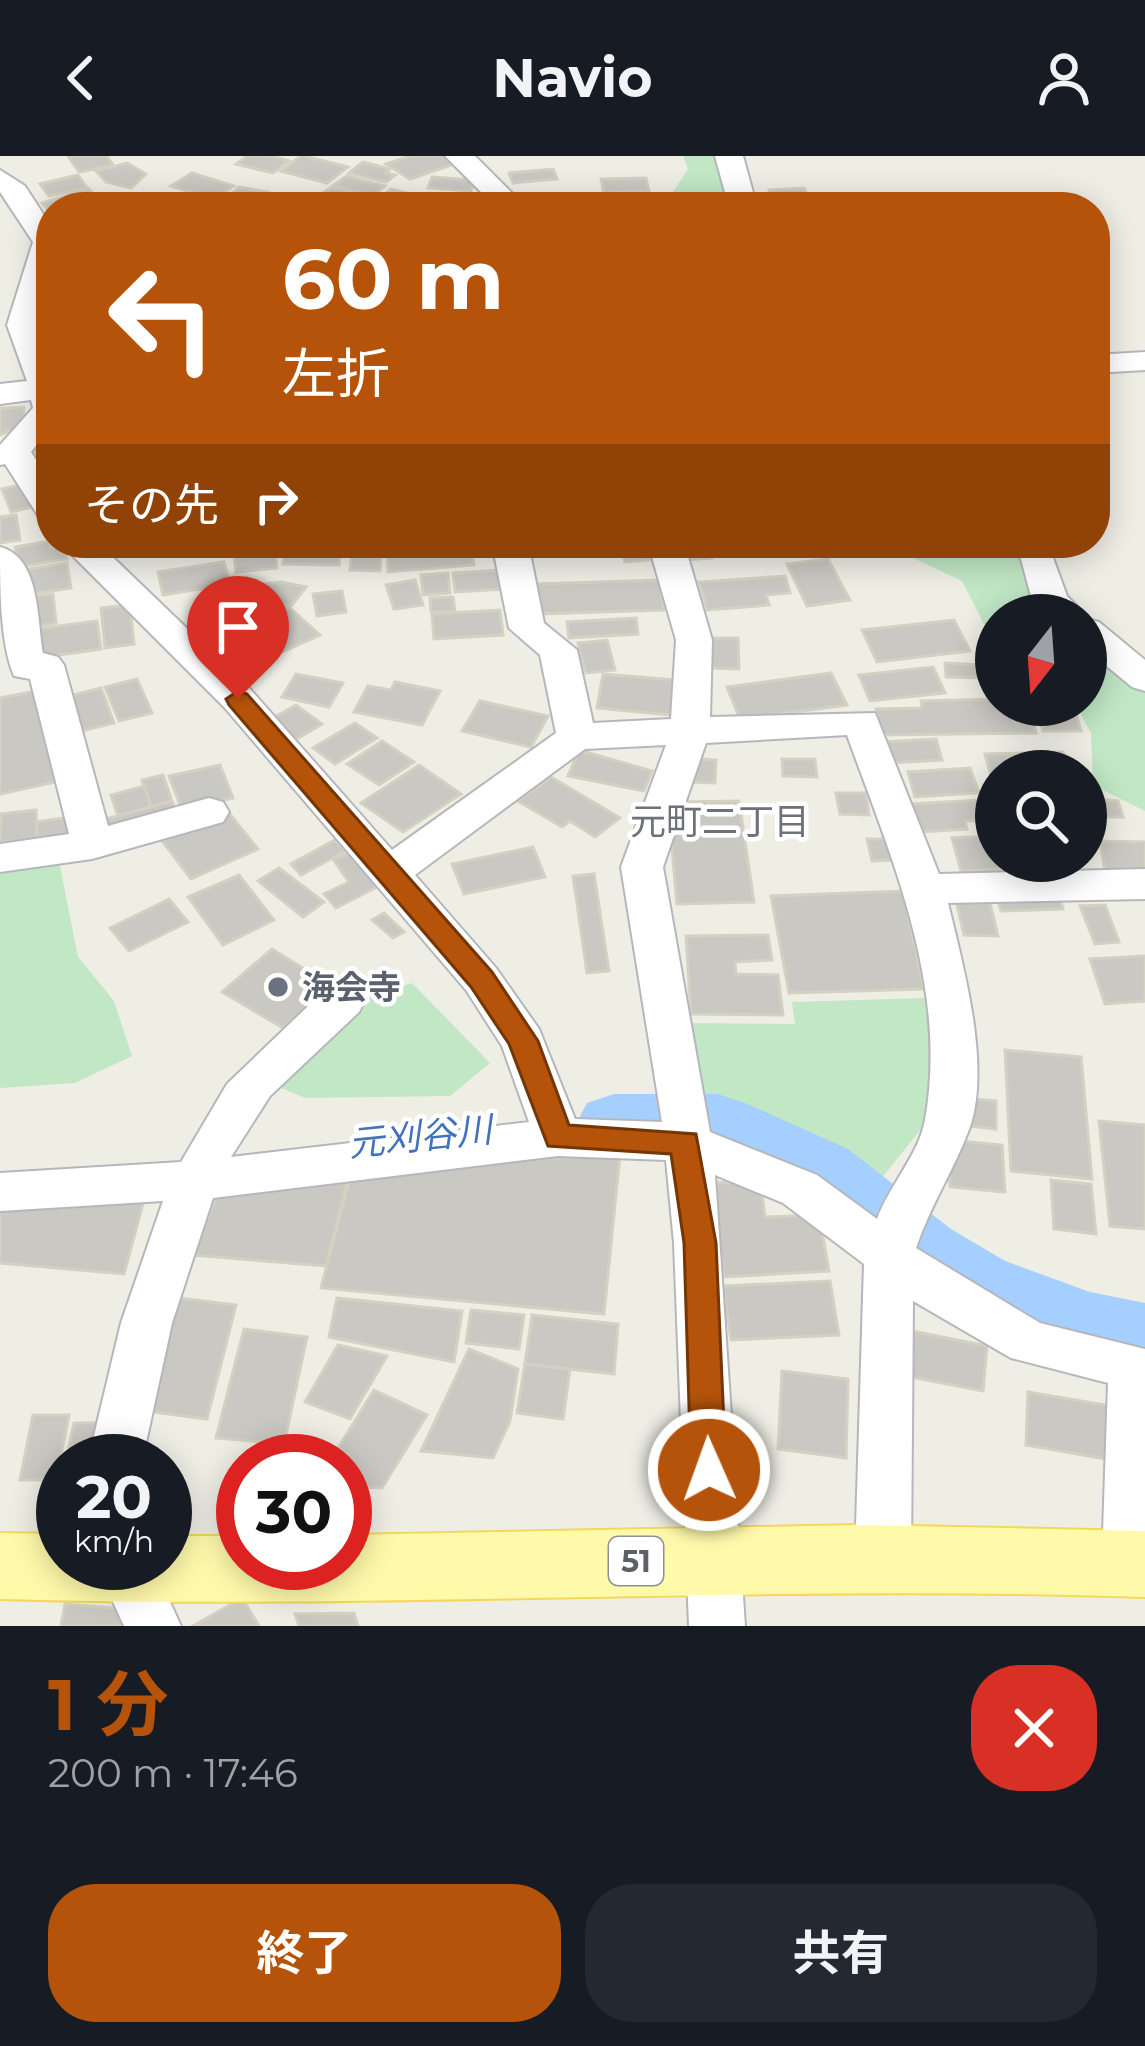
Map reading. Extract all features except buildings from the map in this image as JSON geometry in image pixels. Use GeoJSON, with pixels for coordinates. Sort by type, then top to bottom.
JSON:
{"type":"FeatureCollection","features":[{"type":"Feature","properties":{"kind":"main road","name":"51"},"geometry":{"type":"LineString","coordinates":[[192,1584],[715,1593],[883,1559],[1138,1563]]}},
{"type":"Feature","properties":{"kind":"main road","name":"51"},"geometry":{"type":"LineString","coordinates":[[0,1566],[36,1571]]}},
{"type":"Feature","properties":{"kind":"street"},"geometry":{"type":"LineString","coordinates":[[459,156],[496,192]]}},
{"type":"Feature","properties":{"kind":"street"},"geometry":{"type":"LineString","coordinates":[[729,156],[739,192]]}},
{"type":"Feature","properties":{"kind":"street"},"geometry":{"type":"LineString","coordinates":[[0,178],[18,191],[36,228]]}},
{"type":"Feature","properties":{"kind":"street"},"geometry":{"type":"LineString","coordinates":[[36,263],[12,308],[36,368]]}},
{"type":"Feature","properties":{"kind":"street"},"geometry":{"type":"LineString","coordinates":[[1110,363],[1145,361]]}},
{"type":"Feature","properties":{"kind":"street"},"geometry":{"type":"LineString","coordinates":[[0,394],[36,400]]}},
{"type":"Feature","properties":{"kind":"street"},"geometry":{"type":"LineString","coordinates":[[36,418],[7,453],[36,491]]}},
{"type":"Feature","properties":{"kind":"street"},"geometry":{"type":"LineString","coordinates":[[0,558],[10,567],[27,668],[45,665],[92,844]]}},
{"type":"Feature","properties":{"kind":"street"},"geometry":{"type":"LineString","coordinates":[[93,558],[238,699],[482,979],[523,1041],[558,1135]]}},
{"type":"Feature","properties":{"kind":"street"},"geometry":{"type":"LineString","coordinates":[[513,558],[527,628],[558,650],[576,737]]}},
{"type":"Feature","properties":{"kind":"street"},"geometry":{"type":"LineString","coordinates":[[670,558],[694,640],[690,732],[642,867],[700,1243],[715,1593]]}},
{"type":"Feature","properties":{"kind":"street"},"geometry":{"type":"LineString","coordinates":[[1038,558],[1048,594]]}},
{"type":"Feature","properties":{"kind":"street"},"geometry":{"type":"LineString","coordinates":[[1107,647],[1145,679]]}},
{"type":"Feature","properties":{"kind":"street"},"geometry":{"type":"LineString","coordinates":[[388,874],[576,737],[861,722],[924,890],[954,1022],[948,1124],[907,1203],[890,1254],[883,1559]]}},
{"type":"Feature","properties":{"kind":"street"},"geometry":{"type":"LineString","coordinates":[[0,858],[92,844],[209,812]]}},
{"type":"Feature","properties":{"kind":"street"},"geometry":{"type":"LineString","coordinates":[[924,890],[1065,882],[1145,884]]}},
{"type":"Feature","properties":{"kind":"street"},"geometry":{"type":"LineString","coordinates":[[120,1434],[133,1360],[204,1167],[243,1096],[344,1000]]}},
{"type":"Feature","properties":{"kind":"street"},"geometry":{"type":"LineString","coordinates":[[0,1192],[204,1167],[558,1135],[684,1130],[800,1189],[933,1288],[1029,1342],[1134,1366],[1138,1563]]}},
{"type":"Feature","properties":{"kind":"green space"},"geometry":{"type":"Polygon","coordinates":[[[683,156],[722,156],[732,192],[673,192],[688,169],[683,156]]]}},
{"type":"Feature","properties":{"kind":"green space"},"geometry":{"type":"Polygon","coordinates":[[[913,558],[1031,558],[1046,594],[975,594],[975,607],[962,581],[913,558]]]}},
{"type":"Feature","properties":{"kind":"green space"},"geometry":{"type":"Polygon","coordinates":[[[1107,658],[1145,690],[1145,811],[1107,792],[1107,750],[1092,750],[1087,726],[1107,726],[1107,658]]]}},
{"type":"Feature","properties":{"kind":"green space"},"geometry":{"type":"Polygon","coordinates":[[[58,856],[78,957],[114,1001],[132,1056],[75,1083],[0,1088],[0,864],[58,856]]]}},
{"type":"Feature","properties":{"kind":"green space"},"geometry":{"type":"Polygon","coordinates":[[[412,983],[490,1063],[450,1096],[305,1098],[274,1085],[356,1002],[412,983]]]}},
{"type":"Feature","properties":{"kind":"green space"},"geometry":{"type":"Polygon","coordinates":[[[926,998],[936,1021],[931,1117],[876,1185],[789,1123],[702,1098],[685,1023],[795,1024],[792,1002],[926,998]]]}},
{"type":"Feature","properties":{"kind":"waterway","name":"元刈谷川"},"geometry":{"type":"LineString","coordinates":[[614,1124],[718,1124],[820,1171],[922,1253],[976,1285],[1088,1327],[1145,1339]]}},
{"type":"Feature","properties":{"kind":"place","name":"海会寺"},"geometry":{"type":"Point","coordinates":[278,987]}},
{"type":"Feature","properties":{"kind":"district","name":"元町二丁目"},"geometry":{"type":"Point","coordinates":[720,821]}},
{"type":"Feature","properties":{"kind":"route"},"geometry":{"type":"LineString","coordinates":[[238,699],[482,979],[523,1041],[558,1137],[685,1142],[700,1243],[709,1470]]}}]}
